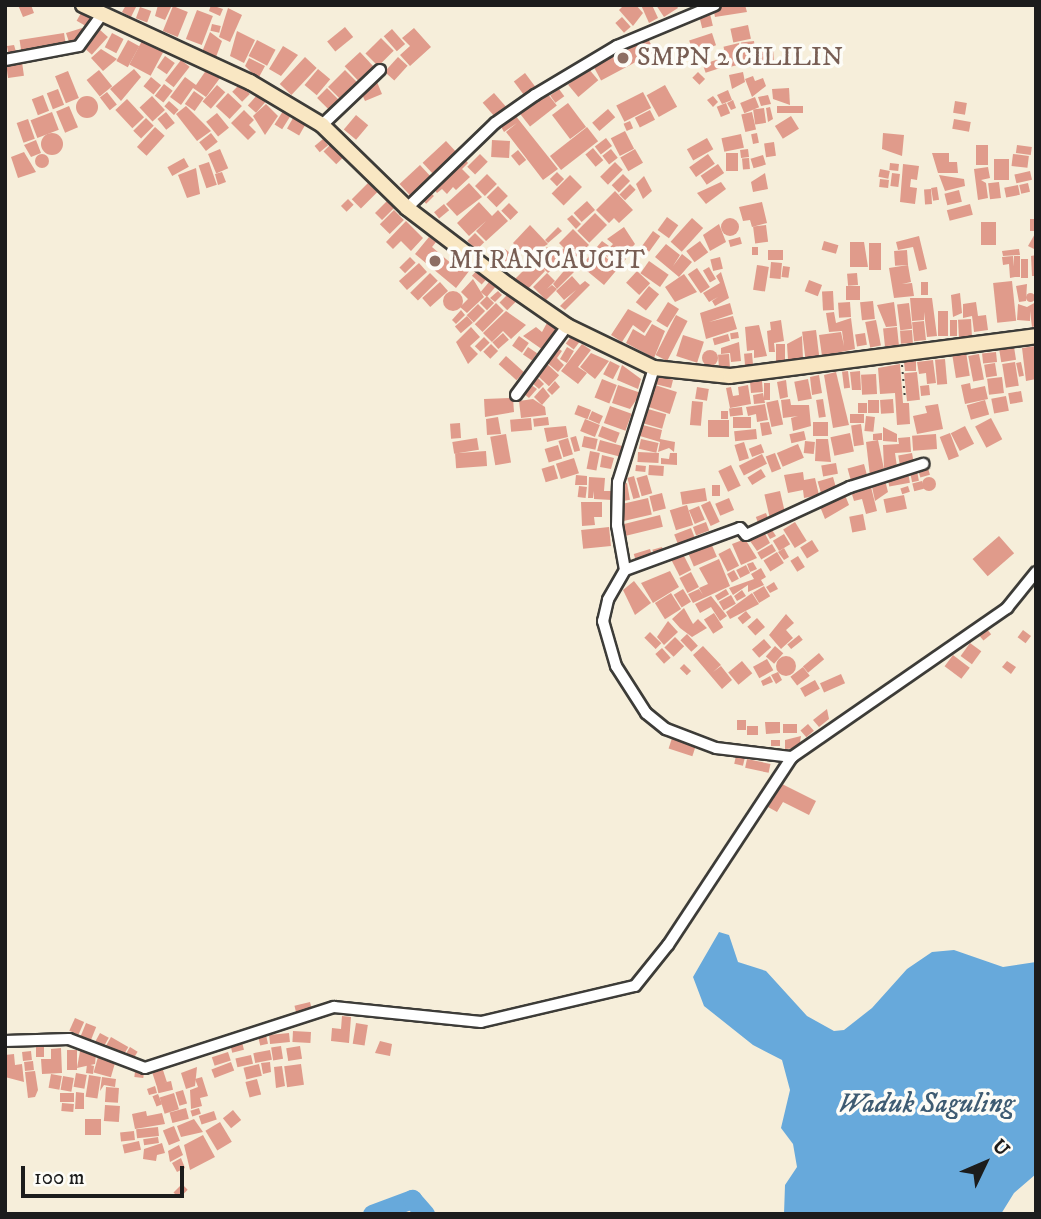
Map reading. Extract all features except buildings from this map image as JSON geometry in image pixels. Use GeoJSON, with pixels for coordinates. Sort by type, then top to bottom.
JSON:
{"type":"FeatureCollection","features":[{"type":"Feature","properties":{"kind":"main road"},"geometry":{"type":"LineString","coordinates":[[83,5],[101,16],[197,56],[322,125],[407,208],[567,326],[654,368],[730,376],[1036,336]]}},
{"type":"Feature","properties":{"kind":"street"},"geometry":{"type":"LineString","coordinates":[[407,208],[486,131],[535,95],[617,46],[715,5]]}},
{"type":"Feature","properties":{"kind":"street"},"geometry":{"type":"LineString","coordinates":[[5,60],[79,46],[101,16]]}},
{"type":"Feature","properties":{"kind":"street"},"geometry":{"type":"LineString","coordinates":[[322,125],[380,70]]}},
{"type":"Feature","properties":{"kind":"street"},"geometry":{"type":"LineString","coordinates":[[516,395],[567,326]]}},
{"type":"Feature","properties":{"kind":"street"},"geometry":{"type":"LineString","coordinates":[[654,368],[618,482],[617,525],[625,570],[608,600],[603,621],[616,666],[646,713],[666,729],[716,748],[792,757]]}},
{"type":"Feature","properties":{"kind":"street"},"geometry":{"type":"LineString","coordinates":[[625,570],[740,528],[746,535],[850,487],[923,464]]}},
{"type":"Feature","properties":{"kind":"street"},"geometry":{"type":"LineString","coordinates":[[5,1041],[69,1039],[145,1068],[334,1007],[462,1022],[508,1019],[635,986],[668,945],[697,897],[792,757],[1007,608],[1036,572]]}},
{"type":"Feature","properties":{"kind":"path"},"geometry":{"type":"LineString","coordinates":[[900,354],[905,400]]}},
{"type":"Feature","properties":{"kind":"water","name":"Waduk Saguling"},"geometry":{"type":"Polygon","coordinates":[[[719,932],[729,935],[738,962],[766,971],[807,1016],[834,1031],[844,1030],[872,1008],[907,969],[932,952],[954,950],[1003,967],[1036,962],[1036,1174],[1014,1193],[1001,1214],[784,1214],[785,1185],[797,1167],[793,1144],[781,1128],[790,1090],[782,1060],[753,1045],[704,1006],[693,977],[719,932]]]}},
{"type":"Feature","properties":{"kind":"waterway"},"geometry":{"type":"LineString","coordinates":[[372,1214],[412,1199],[425,1214]]}},
{"type":"Feature","properties":{"kind":"place","name":"SMPN 2 CILILIN"},"geometry":{"type":"Point","coordinates":[623,58]}},
{"type":"Feature","properties":{"kind":"place","name":"MI RANCAUCIT"},"geometry":{"type":"Point","coordinates":[435,261]}}]}
